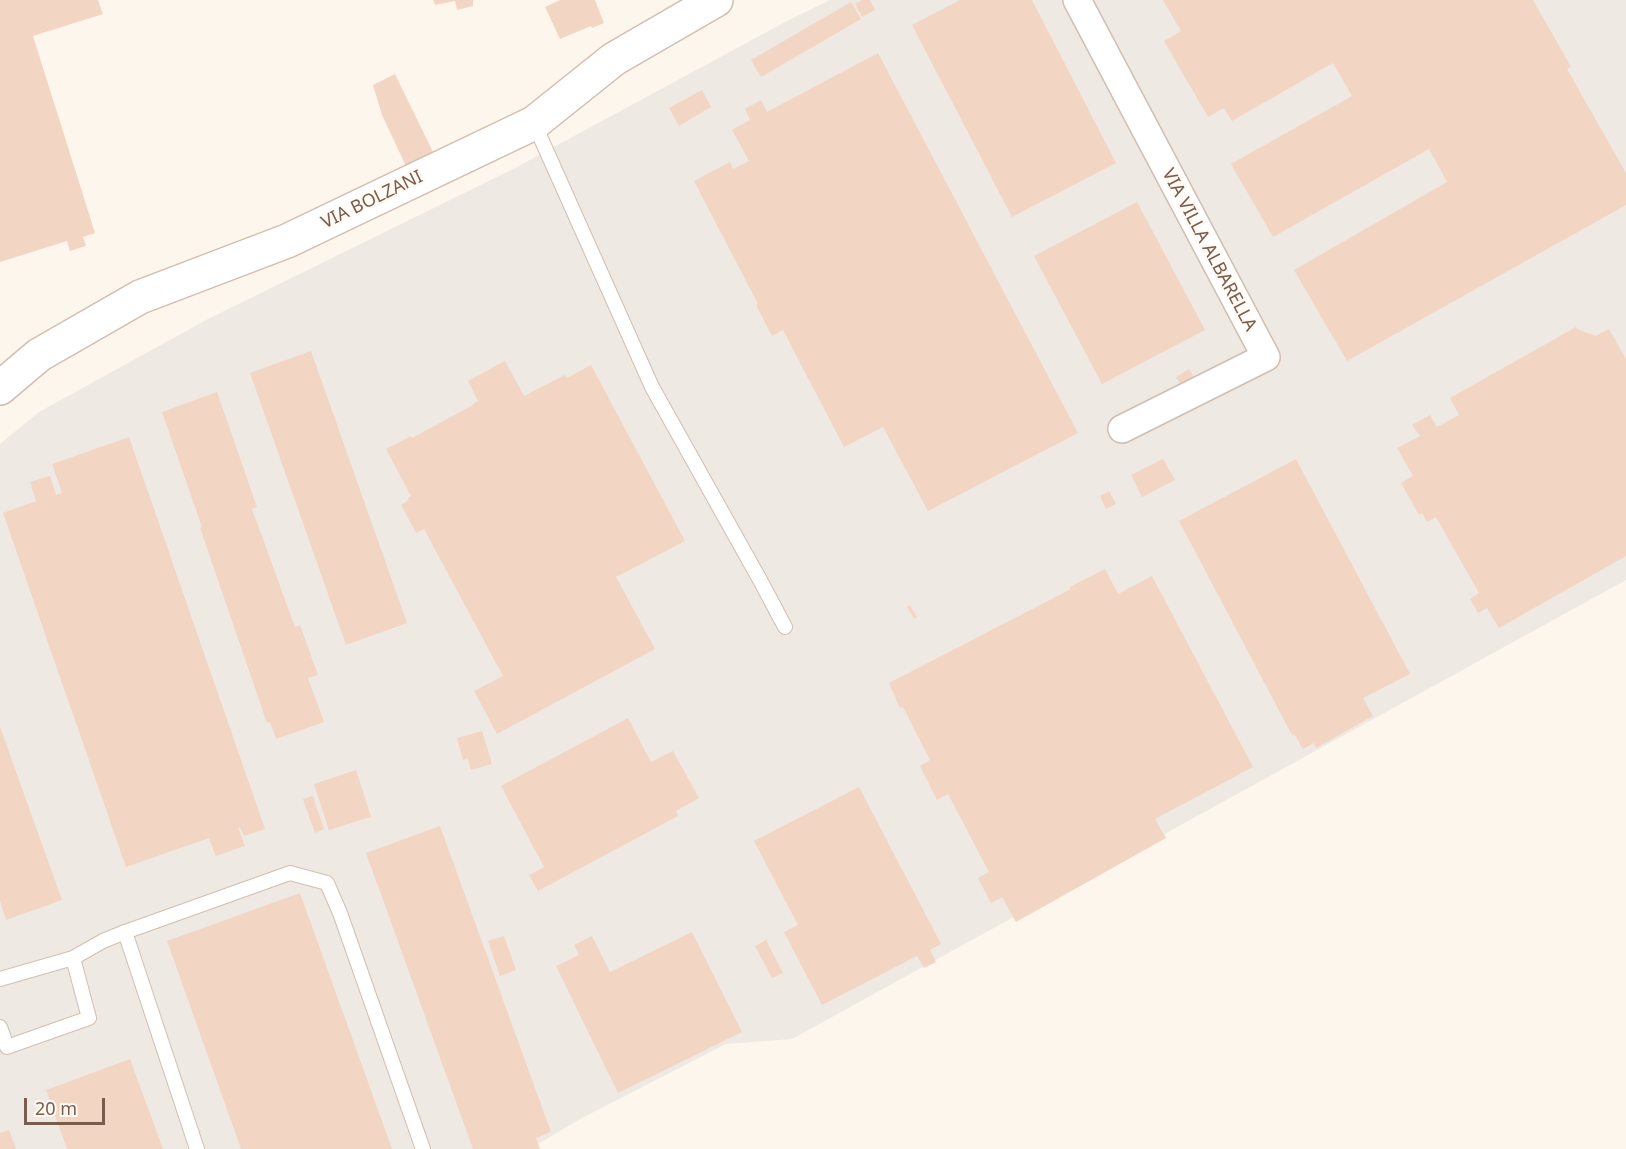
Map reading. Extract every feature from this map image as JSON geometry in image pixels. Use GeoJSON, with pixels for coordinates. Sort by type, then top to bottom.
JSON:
{"type":"FeatureCollection","features":[{"type":"Feature","properties":{"kind":"street","name":"VIA BOLZANI"},"geometry":{"type":"LineString","coordinates":[[5,376],[141,297],[287,241],[534,123],[614,59],[716,0]]}},
{"type":"Feature","properties":{"kind":"street","name":"VIA VILLA ALBARELLA"},"geometry":{"type":"LineString","coordinates":[[1077,0],[1266,357],[1122,429]]}},
{"type":"Feature","properties":{"kind":"lane"},"geometry":{"type":"LineString","coordinates":[[534,123],[652,387],[785,627]]}},
{"type":"Feature","properties":{"kind":"lane"},"geometry":{"type":"LineString","coordinates":[[0,979],[73,958],[125,932],[290,873],[327,883],[340,913],[423,1149]]}},
{"type":"Feature","properties":{"kind":"lane"},"geometry":{"type":"LineString","coordinates":[[125,932],[197,1149]]}},
{"type":"Feature","properties":{"kind":"lane"},"geometry":{"type":"LineString","coordinates":[[0,1027],[7,1047],[89,1018],[73,958]]}},
{"type":"Feature","properties":{"kind":"shaded area"},"geometry":{"type":"Polygon","coordinates":[[[830,0],[1626,0],[1626,580],[792,1039],[726,1044],[580,1119],[530,1149],[0,1149],[0,444],[39,412],[208,319],[515,168],[830,0]]]}},
{"type":"Feature","properties":{"kind":"building"},"geometry":{"type":"Polygon","coordinates":[[[0,0],[98,0],[103,14],[33,36],[95,233],[83,237],[86,246],[70,251],[67,241],[0,262],[0,0]]]}},
{"type":"Feature","properties":{"kind":"building"},"geometry":{"type":"Polygon","coordinates":[[[433,0],[473,0],[473,6],[457,10],[455,1],[435,5],[433,0]]]}},
{"type":"Feature","properties":{"kind":"building"},"geometry":{"type":"Polygon","coordinates":[[[560,0],[595,0],[604,23],[560,39],[545,7],[560,0]]]}},
{"type":"Feature","properties":{"kind":"building"},"geometry":{"type":"Polygon","coordinates":[[[862,0],[870,0],[875,10],[862,17],[855,4],[862,0]]]}},
{"type":"Feature","properties":{"kind":"building"},"geometry":{"type":"Polygon","coordinates":[[[960,0],[1032,0],[1116,163],[1012,217],[912,25],[960,0]]]}},
{"type":"Feature","properties":{"kind":"building"},"geometry":{"type":"Polygon","coordinates":[[[1163,0],[1533,0],[1571,67],[1567,69],[1626,173],[1626,205],[1347,361],[1294,270],[1447,182],[1429,149],[1273,237],[1231,164],[1352,96],[1333,63],[1232,121],[1224,108],[1208,117],[1164,41],[1181,31],[1163,0]]]}},
{"type":"Feature","properties":{"kind":"building"},"geometry":{"type":"Polygon","coordinates":[[[851,2],[861,19],[761,77],[751,60],[851,2]]]}},
{"type":"Feature","properties":{"kind":"building"},"geometry":{"type":"Polygon","coordinates":[[[878,53],[1078,433],[928,511],[883,427],[844,447],[783,330],[772,336],[756,305],[758,304],[694,181],[730,162],[733,169],[749,161],[732,130],[750,120],[745,109],[761,100],[767,112],[878,53]]]}},
{"type":"Feature","properties":{"kind":"building"},"geometry":{"type":"Polygon","coordinates":[[[395,74],[433,152],[406,166],[382,115],[373,85],[395,74]]]}},
{"type":"Feature","properties":{"kind":"building"},"geometry":{"type":"Polygon","coordinates":[[[702,90],[711,107],[679,126],[669,108],[702,90]]]}},
{"type":"Feature","properties":{"kind":"building"},"geometry":{"type":"Polygon","coordinates":[[[1137,202],[1205,330],[1102,384],[1034,256],[1137,202]]]}},
{"type":"Feature","properties":{"kind":"building"},"geometry":{"type":"Polygon","coordinates":[[[1576,327],[1596,336],[1609,329],[1626,359],[1626,556],[1499,628],[1487,608],[1478,613],[1470,599],[1479,593],[1436,517],[1427,522],[1422,513],[1419,515],[1401,483],[1413,476],[1397,448],[1420,436],[1412,425],[1430,415],[1437,427],[1459,415],[1450,398],[1576,327]]]}},
{"type":"Feature","properties":{"kind":"building"},"geometry":{"type":"Polygon","coordinates":[[[311,351],[407,623],[346,645],[250,373],[311,351]]]}},
{"type":"Feature","properties":{"kind":"building"},"geometry":{"type":"Polygon","coordinates":[[[505,361],[524,396],[565,375],[567,378],[591,365],[685,541],[616,577],[655,649],[497,734],[474,691],[503,676],[424,529],[416,533],[401,505],[411,496],[386,449],[411,436],[412,438],[473,405],[478,401],[468,381],[505,361]]]}},
{"type":"Feature","properties":{"kind":"building"},"geometry":{"type":"Polygon","coordinates":[[[1189,369],[1195,379],[1182,387],[1176,377],[1189,369]]]}},
{"type":"Feature","properties":{"kind":"building"},"geometry":{"type":"Polygon","coordinates":[[[217,392],[257,507],[252,509],[295,627],[300,625],[318,675],[308,678],[324,722],[276,739],[270,722],[267,723],[162,412],[217,392]]]}},
{"type":"Feature","properties":{"kind":"building"},"geometry":{"type":"Polygon","coordinates":[[[129,437],[265,829],[244,836],[240,827],[238,828],[245,846],[216,856],[209,838],[126,867],[3,513],[36,501],[30,482],[50,476],[56,495],[62,493],[52,464],[129,437]]]}},
{"type":"Feature","properties":{"kind":"building"},"geometry":{"type":"Polygon","coordinates":[[[1163,459],[1175,480],[1142,497],[1131,475],[1163,459]]]}},
{"type":"Feature","properties":{"kind":"building"},"geometry":{"type":"Polygon","coordinates":[[[1296,459],[1410,674],[1363,698],[1373,716],[1316,748],[1314,743],[1303,749],[1294,734],[1292,735],[1179,521],[1296,459]]]}},
{"type":"Feature","properties":{"kind":"building"},"geometry":{"type":"Polygon","coordinates":[[[1109,491],[1116,504],[1106,509],[1100,496],[1109,491]]]}},
{"type":"Feature","properties":{"kind":"building"},"geometry":{"type":"Polygon","coordinates":[[[1105,569],[1118,594],[1152,576],[1253,767],[1155,819],[1166,838],[1016,922],[1002,897],[991,903],[978,878],[989,872],[948,794],[937,800],[920,766],[930,760],[903,707],[900,708],[889,683],[1071,589],[1070,587],[1105,569]]]}},
{"type":"Feature","properties":{"kind":"building"},"geometry":{"type":"Polygon","coordinates":[[[910,605],[917,617],[914,619],[907,607],[910,605]]]}},
{"type":"Feature","properties":{"kind":"building"},"geometry":{"type":"Polygon","coordinates":[[[628,718],[651,762],[673,751],[699,798],[676,811],[678,816],[538,891],[529,875],[544,867],[501,786],[628,718]]]}},
{"type":"Feature","properties":{"kind":"building"},"geometry":{"type":"Polygon","coordinates":[[[0,727],[62,900],[6,920],[0,901],[0,727]]]}},
{"type":"Feature","properties":{"kind":"building"},"geometry":{"type":"Polygon","coordinates":[[[482,731],[492,764],[471,770],[468,759],[463,760],[457,738],[482,731]]]}},
{"type":"Feature","properties":{"kind":"building"},"geometry":{"type":"Polygon","coordinates":[[[356,770],[371,817],[329,830],[314,784],[356,770]]]}},
{"type":"Feature","properties":{"kind":"building"},"geometry":{"type":"Polygon","coordinates":[[[859,787],[941,944],[930,950],[936,962],[924,968],[917,956],[822,1005],[784,932],[798,925],[754,841],[859,787]]]}},
{"type":"Feature","properties":{"kind":"building"},"geometry":{"type":"Polygon","coordinates":[[[313,796],[324,829],[315,833],[303,799],[313,796]]]}},
{"type":"Feature","properties":{"kind":"building"},"geometry":{"type":"Polygon","coordinates":[[[440,826],[551,1132],[536,1138],[540,1149],[473,1149],[366,853],[440,826]]]}},
{"type":"Feature","properties":{"kind":"building"},"geometry":{"type":"Polygon","coordinates":[[[300,893],[392,1149],[241,1149],[167,941],[300,893]]]}},
{"type":"Feature","properties":{"kind":"building"},"geometry":{"type":"Polygon","coordinates":[[[692,932],[742,1032],[618,1093],[556,966],[579,955],[574,945],[592,936],[610,972],[692,932]]]}},
{"type":"Feature","properties":{"kind":"building"},"geometry":{"type":"Polygon","coordinates":[[[504,936],[516,970],[500,976],[488,941],[504,936]]]}},
{"type":"Feature","properties":{"kind":"building"},"geometry":{"type":"Polygon","coordinates":[[[766,940],[783,973],[772,978],[755,946],[766,940]]]}},
{"type":"Feature","properties":{"kind":"building"},"geometry":{"type":"Polygon","coordinates":[[[130,1059],[163,1149],[67,1149],[46,1090],[130,1059]]]}},
{"type":"Feature","properties":{"kind":"building"},"geometry":{"type":"Polygon","coordinates":[[[9,1130],[16,1149],[0,1149],[0,1133],[9,1130]]]}}]}
